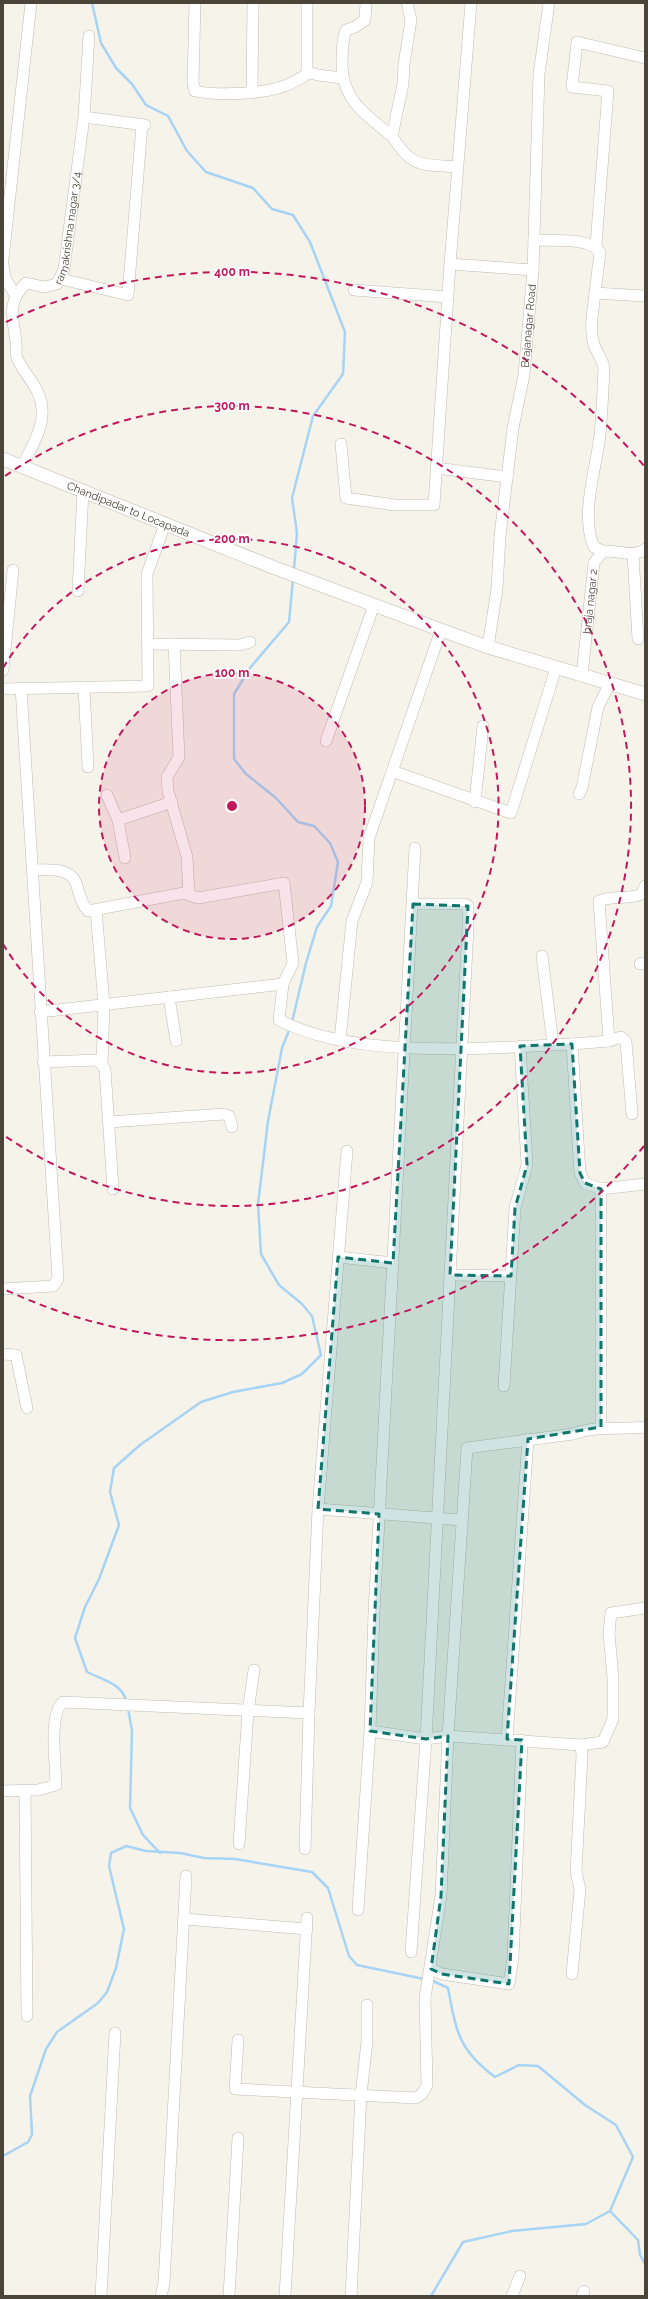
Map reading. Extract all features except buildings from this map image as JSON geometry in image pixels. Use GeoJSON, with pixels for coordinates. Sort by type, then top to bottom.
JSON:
{"type":"FeatureCollection","features":[{"type":"Feature","properties":{"kind":"street"},"geometry":{"type":"LineString","coordinates":[[3,259],[31,3]]}},
{"type":"Feature","properties":{"kind":"street"},"geometry":{"type":"LineString","coordinates":[[195,3],[193,83],[195,91],[209,94],[252,92],[286,86],[309,74],[342,78]]}},
{"type":"Feature","properties":{"kind":"street"},"geometry":{"type":"LineString","coordinates":[[252,92],[253,3]]}},
{"type":"Feature","properties":{"kind":"street"},"geometry":{"type":"LineString","coordinates":[[307,3],[307,72],[309,74]]}},
{"type":"Feature","properties":{"kind":"street"},"geometry":{"type":"LineString","coordinates":[[366,3],[365,20],[355,28],[346,30],[342,41],[342,78],[346,92],[364,114],[392,136],[407,157],[416,163],[457,167]]}},
{"type":"Feature","properties":{"kind":"street"},"geometry":{"type":"LineString","coordinates":[[392,136],[403,84],[404,64],[411,20],[407,3]]}},
{"type":"Feature","properties":{"kind":"street"},"geometry":{"type":"LineString","coordinates":[[341,444],[346,498],[394,505],[434,505],[457,167],[471,3]]}},
{"type":"Feature","properties":{"kind":"street","name":"Brajanagar Road"},"geometry":{"type":"LineString","coordinates":[[488,647],[497,589],[500,536],[507,477],[517,403],[524,374],[533,270],[539,74],[549,3]]}},
{"type":"Feature","properties":{"kind":"street","name":"ramakrishna nagar 3/4"},"geometry":{"type":"LineString","coordinates":[[15,295],[26,283],[44,287],[57,284],[61,278],[84,117],[89,36]]}},
{"type":"Feature","properties":{"kind":"street"},"geometry":{"type":"LineString","coordinates":[[596,246],[608,91],[572,87],[577,42],[645,58]]}},
{"type":"Feature","properties":{"kind":"street"},"geometry":{"type":"LineString","coordinates":[[61,278],[128,295],[143,125],[84,117]]}},
{"type":"Feature","properties":{"kind":"street"},"geometry":{"type":"LineString","coordinates":[[534,240],[584,242],[596,246],[600,252],[591,331],[595,348],[603,358],[604,368],[600,436],[592,486],[590,532],[594,547],[603,551],[615,550],[633,554],[645,549]]}},
{"type":"Feature","properties":{"kind":"street"},"geometry":{"type":"LineString","coordinates":[[450,264],[533,270]]}},
{"type":"Feature","properties":{"kind":"street"},"geometry":{"type":"LineString","coordinates":[[3,265],[5,278],[15,295],[13,324],[16,356],[27,376],[35,384],[43,410],[41,427],[22,466]]}},
{"type":"Feature","properties":{"kind":"street"},"geometry":{"type":"LineString","coordinates":[[354,290],[448,297]]}},
{"type":"Feature","properties":{"kind":"street"},"geometry":{"type":"LineString","coordinates":[[595,293],[645,296]]}},
{"type":"Feature","properties":{"kind":"street"},"geometry":{"type":"LineString","coordinates":[[3,316],[13,324]]}},
{"type":"Feature","properties":{"kind":"street","name":"Chandipadar to Locapada"},"geometry":{"type":"LineString","coordinates":[[3,459],[276,568],[441,630],[488,647],[645,694]]}},
{"type":"Feature","properties":{"kind":"street"},"geometry":{"type":"LineString","coordinates":[[436,468],[507,477]]}},
{"type":"Feature","properties":{"kind":"street"},"geometry":{"type":"LineString","coordinates":[[78,591],[83,491]]}},
{"type":"Feature","properties":{"kind":"street"},"geometry":{"type":"LineString","coordinates":[[3,689],[148,686],[147,574],[165,524]]}},
{"type":"Feature","properties":{"kind":"street","name":"braja nagar 2"},"geometry":{"type":"LineString","coordinates":[[582,675],[594,563],[603,551]]}},
{"type":"Feature","properties":{"kind":"street"},"geometry":{"type":"LineString","coordinates":[[633,554],[638,639]]}},
{"type":"Feature","properties":{"kind":"street"},"geometry":{"type":"LineString","coordinates":[[3,670],[13,570]]}},
{"type":"Feature","properties":{"kind":"street"},"geometry":{"type":"LineString","coordinates":[[326,741],[374,605]]}},
{"type":"Feature","properties":{"kind":"street"},"geometry":{"type":"LineString","coordinates":[[340,1040],[352,921],[367,882],[369,838],[441,630]]}},
{"type":"Feature","properties":{"kind":"street"},"geometry":{"type":"LineString","coordinates":[[148,644],[240,645],[250,642]]}},
{"type":"Feature","properties":{"kind":"street"},"geometry":{"type":"LineString","coordinates":[[174,644],[179,758],[166,777],[187,857],[190,895]]}},
{"type":"Feature","properties":{"kind":"street"},"geometry":{"type":"LineString","coordinates":[[392,771],[446,789],[475,802],[512,813],[556,668]]}},
{"type":"Feature","properties":{"kind":"street"},"geometry":{"type":"LineString","coordinates":[[579,794],[582,788],[598,707],[610,683]]}},
{"type":"Feature","properties":{"kind":"street"},"geometry":{"type":"LineString","coordinates":[[84,687],[88,767]]}},
{"type":"Feature","properties":{"kind":"street"},"geometry":{"type":"LineString","coordinates":[[3,1289],[53,1286],[58,1279],[43,1062],[21,688]]}},
{"type":"Feature","properties":{"kind":"street"},"geometry":{"type":"LineString","coordinates":[[475,802],[483,726]]}},
{"type":"Feature","properties":{"kind":"street"},"geometry":{"type":"LineString","coordinates":[[107,795],[118,820],[124,858]]}},
{"type":"Feature","properties":{"kind":"street"},"geometry":{"type":"LineString","coordinates":[[118,820],[172,802]]}},
{"type":"Feature","properties":{"kind":"street"},"geometry":{"type":"LineString","coordinates":[[358,1910],[370,1731],[379,1514],[415,848]]}},
{"type":"Feature","properties":{"kind":"street"},"geometry":{"type":"LineString","coordinates":[[32,870],[58,869],[71,875],[76,880],[82,904],[88,911],[184,893],[198,898],[284,883],[293,963],[283,984],[279,1020],[297,1029],[340,1040],[405,1048],[463,1048],[572,1044],[609,1040],[621,1037],[626,1042],[632,1114]]}},
{"type":"Feature","properties":{"kind":"street"},"geometry":{"type":"LineString","coordinates":[[609,1040],[599,901],[605,898],[634,897],[642,894],[645,886]]}},
{"type":"Feature","properties":{"kind":"street"},"geometry":{"type":"LineString","coordinates":[[412,1952],[426,1739],[438,1518],[463,1048],[468,906],[457,904],[413,904]]}},
{"type":"Feature","properties":{"kind":"street"},"geometry":{"type":"LineString","coordinates":[[96,910],[104,1004],[102,1064]]}},
{"type":"Feature","properties":{"kind":"street"},"geometry":{"type":"LineString","coordinates":[[542,956],[554,1044]]}},
{"type":"Feature","properties":{"kind":"street"},"geometry":{"type":"LineString","coordinates":[[40,1012],[283,984]]}},
{"type":"Feature","properties":{"kind":"street"},"geometry":{"type":"LineString","coordinates":[[169,997],[176,1041]]}},
{"type":"Feature","properties":{"kind":"street"},"geometry":{"type":"LineString","coordinates":[[572,1044],[580,1173],[585,1183],[601,1189],[645,1184]]}},
{"type":"Feature","properties":{"kind":"street"},"geometry":{"type":"LineString","coordinates":[[504,1386],[515,1208],[527,1165],[520,1046]]}},
{"type":"Feature","properties":{"kind":"street"},"geometry":{"type":"LineString","coordinates":[[43,1062],[98,1060],[105,1069],[113,1190]]}},
{"type":"Feature","properties":{"kind":"street"},"geometry":{"type":"LineString","coordinates":[[109,1122],[224,1114],[229,1116],[232,1127]]}},
{"type":"Feature","properties":{"kind":"street"},"geometry":{"type":"LineString","coordinates":[[305,1850],[309,1713],[318,1509],[347,1151]]}},
{"type":"Feature","properties":{"kind":"street"},"geometry":{"type":"LineString","coordinates":[[601,1189],[602,1427]]}},
{"type":"Feature","properties":{"kind":"street"},"geometry":{"type":"LineString","coordinates":[[338,1257],[393,1264]]}},
{"type":"Feature","properties":{"kind":"street"},"geometry":{"type":"LineString","coordinates":[[450,1275],[511,1276]]}},
{"type":"Feature","properties":{"kind":"street"},"geometry":{"type":"LineString","coordinates":[[3,1354],[16,1355],[27,1408]]}},
{"type":"Feature","properties":{"kind":"street"},"geometry":{"type":"LineString","coordinates":[[238,2040],[235,2089],[416,2098],[422,2094],[427,2085],[425,1998],[431,1969],[441,1896],[448,1736],[467,1448],[573,1434],[587,1428],[645,1427]]}},
{"type":"Feature","properties":{"kind":"street"},"geometry":{"type":"LineString","coordinates":[[507,1739],[528,1440]]}},
{"type":"Feature","properties":{"kind":"street"},"geometry":{"type":"LineString","coordinates":[[318,1509],[462,1520]]}},
{"type":"Feature","properties":{"kind":"street"},"geometry":{"type":"LineString","coordinates":[[370,1731],[426,1739],[448,1736],[581,1745],[602,1742],[613,1719],[613,1678],[609,1633],[611,1613],[645,1608]]}},
{"type":"Feature","properties":{"kind":"street"},"geometry":{"type":"LineString","coordinates":[[239,1844],[248,1711],[254,1670]]}},
{"type":"Feature","properties":{"kind":"street"},"geometry":{"type":"LineString","coordinates":[[3,1791],[38,1790],[56,1785],[55,1723],[57,1707],[63,1702],[309,1713]]}},
{"type":"Feature","properties":{"kind":"street"},"geometry":{"type":"LineString","coordinates":[[431,1969],[442,1974],[509,1984],[513,1958],[522,1740]]}},
{"type":"Feature","properties":{"kind":"street"},"geometry":{"type":"LineString","coordinates":[[572,1974],[580,1889],[576,1872],[582,1755],[581,1745]]}},
{"type":"Feature","properties":{"kind":"street"},"geometry":{"type":"LineString","coordinates":[[25,1790],[27,2016]]}},
{"type":"Feature","properties":{"kind":"street"},"geometry":{"type":"LineString","coordinates":[[161,2296],[164,2284],[186,1876]]}},
{"type":"Feature","properties":{"kind":"street"},"geometry":{"type":"LineString","coordinates":[[285,2296],[307,1918]]}},
{"type":"Feature","properties":{"kind":"street"},"geometry":{"type":"LineString","coordinates":[[184,1919],[307,1929]]}},
{"type":"Feature","properties":{"kind":"street"},"geometry":{"type":"LineString","coordinates":[[351,2296],[367,2005]]}},
{"type":"Feature","properties":{"kind":"street"},"geometry":{"type":"LineString","coordinates":[[101,2296],[114,2033]]}},
{"type":"Feature","properties":{"kind":"street"},"geometry":{"type":"LineString","coordinates":[[229,2296],[238,2138]]}},
{"type":"Feature","properties":{"kind":"street"},"geometry":{"type":"LineString","coordinates":[[512,2296],[520,2276]]}},
{"type":"Feature","properties":{"kind":"highlighted area"},"geometry":{"type":"Polygon","coordinates":[[[413,904],[468,906],[450,1275],[511,1276],[515,1208],[527,1165],[520,1046],[572,1044],[580,1173],[585,1183],[601,1189],[601,1427],[528,1439],[507,1739],[522,1740],[509,1984],[442,1974],[431,1969],[441,1896],[448,1736],[426,1739],[370,1731],[379,1514],[318,1509],[338,1257],[393,1263],[413,904]]]}},
{"type":"Feature","properties":{"kind":"waterway"},"geometry":{"type":"LineString","coordinates":[[92,3],[101,43],[116,68],[132,84],[146,105],[168,116],[187,151],[206,172],[253,188],[272,209],[293,215],[310,242],[345,332],[343,374],[313,416],[292,498],[297,533],[294,570]]}},
{"type":"Feature","properties":{"kind":"waterway"},"geometry":{"type":"LineString","coordinates":[[292,1022],[306,963],[317,927],[331,906],[338,862],[330,843],[314,826],[298,822],[276,798],[246,774],[234,759],[234,694],[250,668],[289,622],[293,579]]}},
{"type":"Feature","properties":{"kind":"waterway"},"geometry":{"type":"LineString","coordinates":[[126,1701],[121,1690],[116,1686],[87,1672],[75,1638],[85,1607],[99,1579],[119,1525],[110,1492],[114,1468],[140,1445],[201,1402],[233,1392],[282,1383],[302,1374],[321,1355],[312,1316],[302,1304],[279,1285],[261,1254],[258,1204],[268,1121],[282,1048],[290,1028]]}},
{"type":"Feature","properties":{"kind":"waterway"},"geometry":{"type":"LineString","coordinates":[[128,1708],[132,1731],[130,1808],[143,1835],[160,1853]]}},
{"type":"Feature","properties":{"kind":"waterway"},"geometry":{"type":"LineString","coordinates":[[3,2156],[28,2142],[32,2135],[30,2096],[46,2049],[57,2032],[98,2003],[107,1992],[116,1968],[124,1929],[109,1866],[111,1853],[126,1846],[146,1851],[180,1853],[204,1858],[235,1859],[312,1872],[328,1888],[349,1956],[357,1965],[424,1979]]}},
{"type":"Feature","properties":{"kind":"waterway"},"geometry":{"type":"LineString","coordinates":[[431,1980],[448,1988],[454,2016],[461,2038],[473,2058],[483,2067],[495,2077],[519,2065],[538,2066],[585,2105],[616,2125],[633,2157],[610,2211],[586,2224],[512,2231],[463,2242],[431,2296]]}},
{"type":"Feature","properties":{"kind":"waterway"},"geometry":{"type":"LineString","coordinates":[[610,2211],[638,2240],[640,2255],[645,2264]]}}]}
